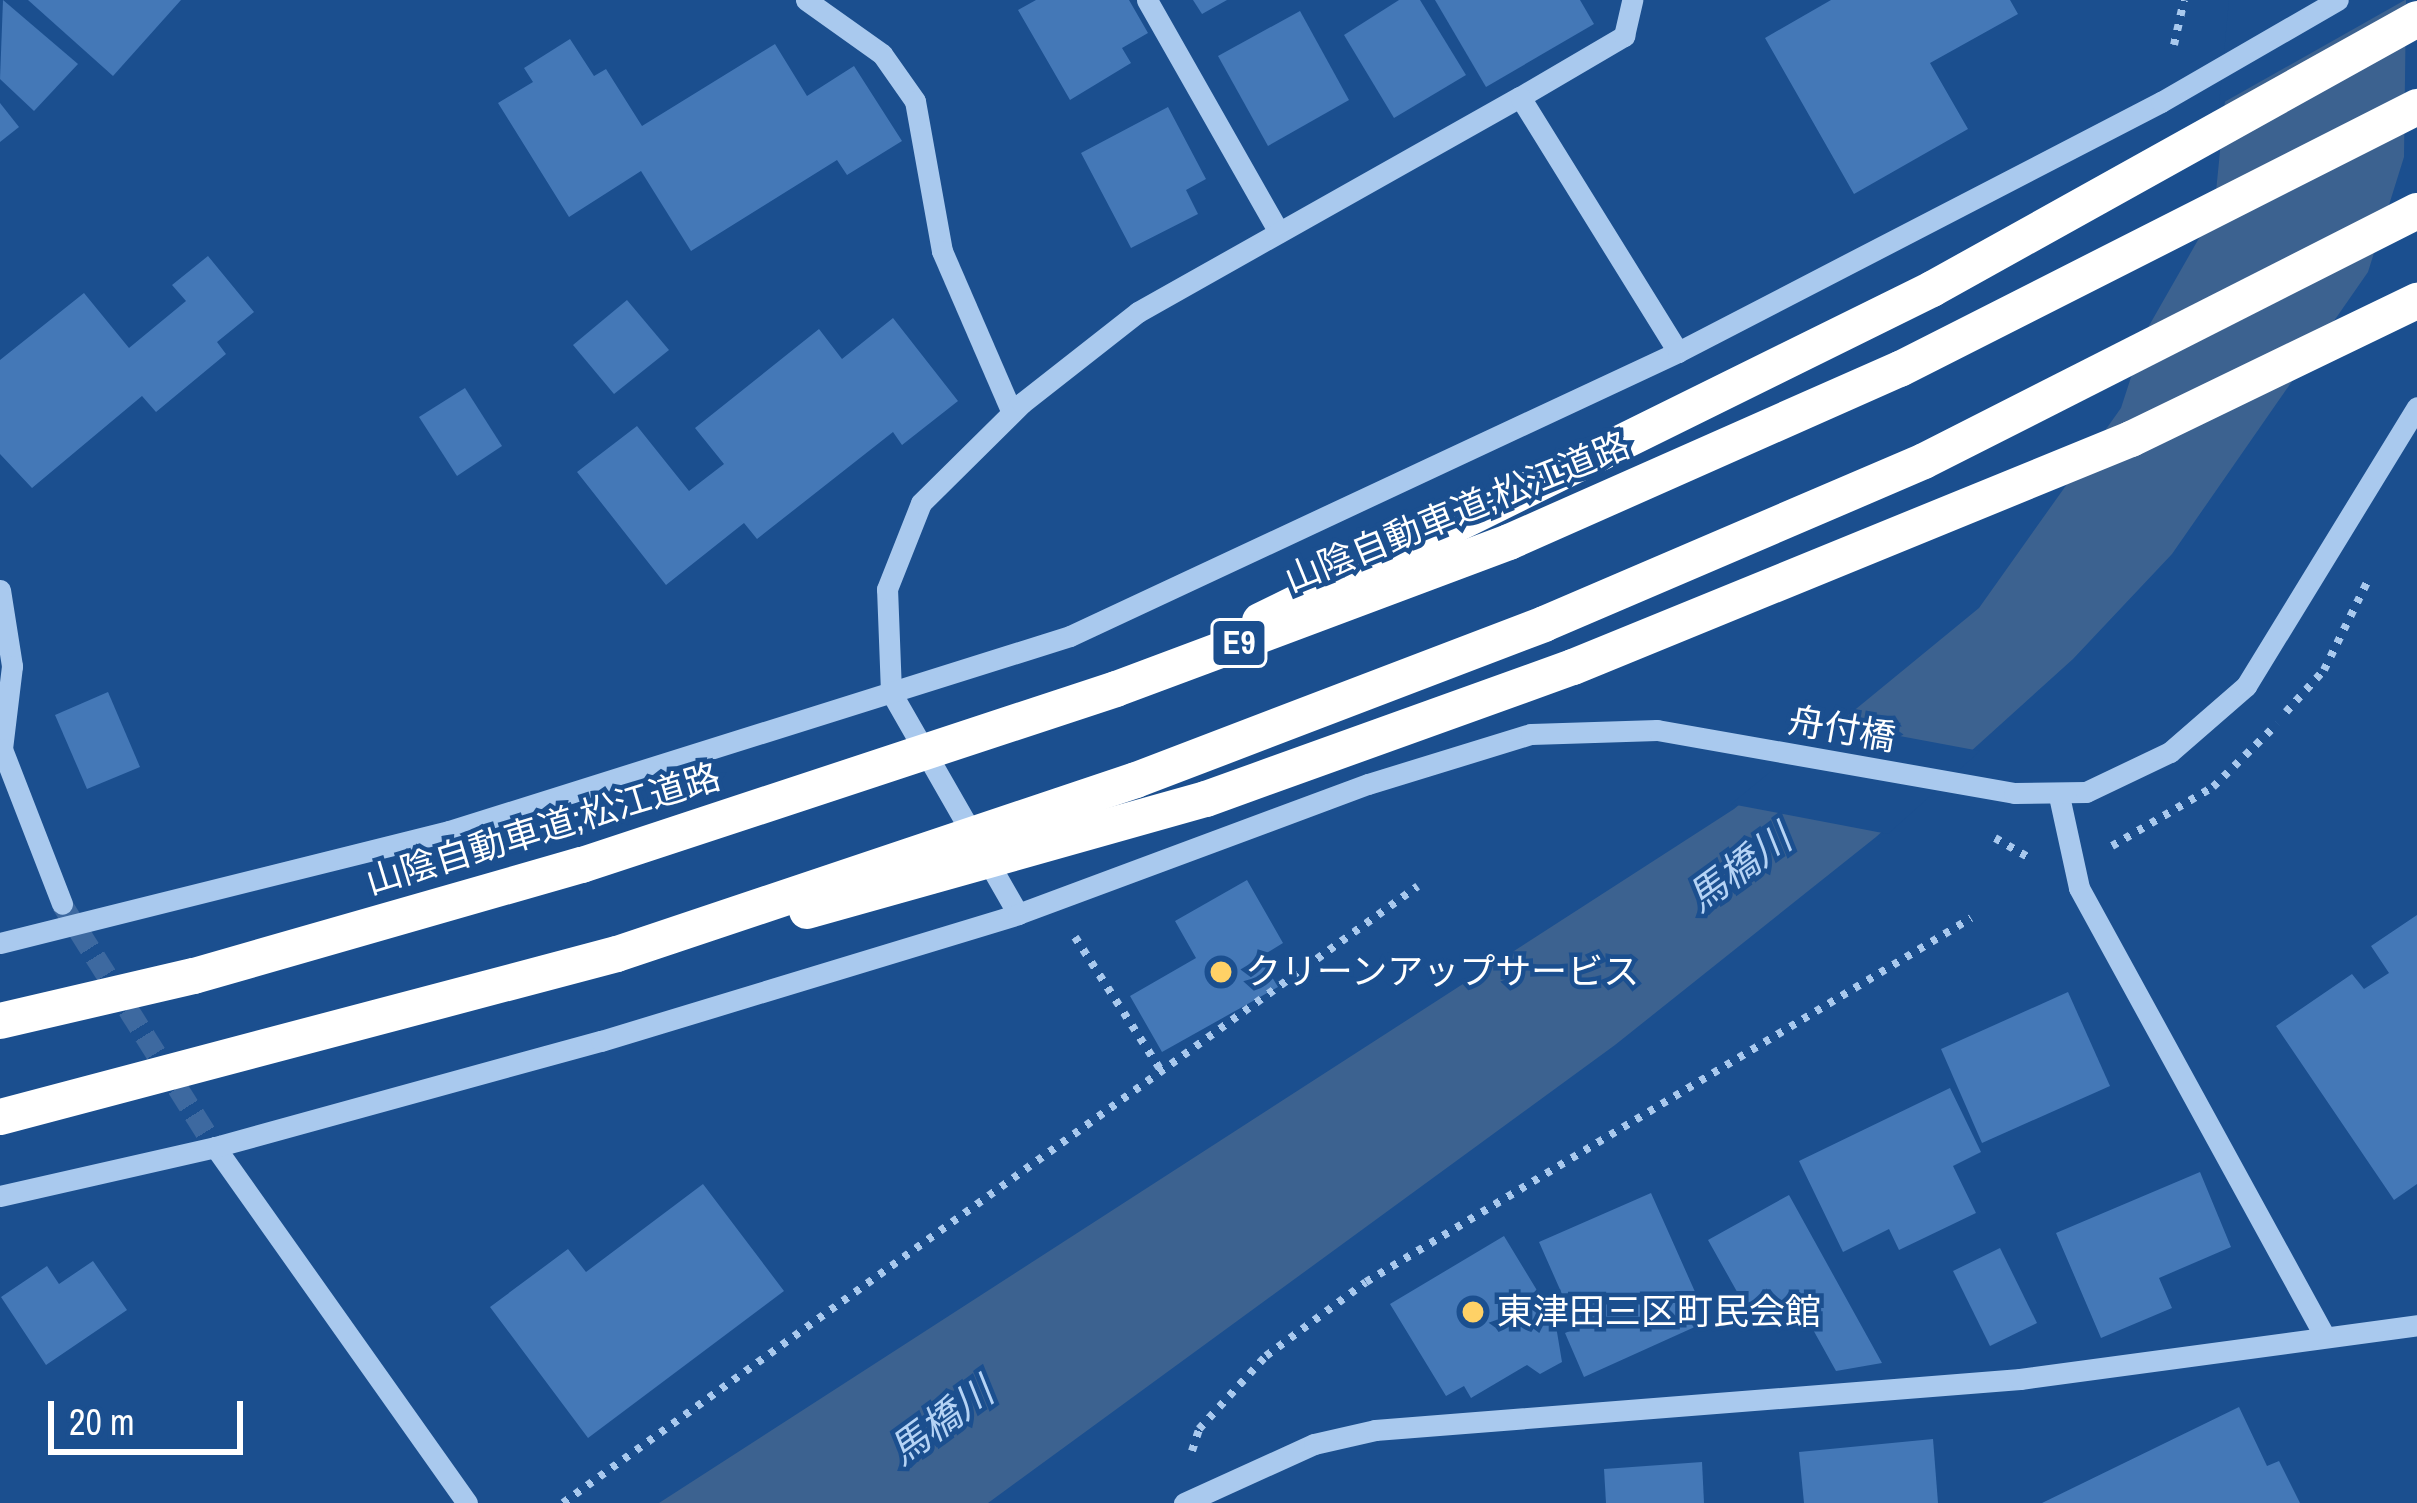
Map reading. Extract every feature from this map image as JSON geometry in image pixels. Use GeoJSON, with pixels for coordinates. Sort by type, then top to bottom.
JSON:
{"type":"FeatureCollection","features":[{"type":"Feature","properties":{"kind":"highway"},"geometry":{"type":"LineString","coordinates":[[1116,689],[1932,289],[2417,19]]}},
{"type":"Feature","properties":{"kind":"highway","name":"山陰自動車道;松江道路"},"geometry":{"type":"LineString","coordinates":[[0,1022],[194,976],[582,865],[1116,689],[1509,542],[1900,369],[2417,107]]}},
{"type":"Feature","properties":{"kind":"highway"},"geometry":{"type":"LineString","coordinates":[[617,954],[1136,780],[1544,624],[1924,461],[2417,211]]}},
{"type":"Feature","properties":{"kind":"highway"},"geometry":{"type":"LineString","coordinates":[[0,1117],[617,954],[892,892],[1206,799],[1573,667],[2131,439],[2417,302]]}},
{"type":"Feature","properties":{"kind":"street"},"geometry":{"type":"LineString","coordinates":[[806,0],[882,54],[915,101],[941,251],[1012,413]]}},
{"type":"Feature","properties":{"kind":"street"},"geometry":{"type":"LineString","coordinates":[[1147,0],[1279,232]]}},
{"type":"Feature","properties":{"kind":"street"},"geometry":{"type":"LineString","coordinates":[[1018,914],[891,692],[887,589],[921,503],[1012,413],[1138,312],[1624,36],[1632,0]]}},
{"type":"Feature","properties":{"kind":"street"},"geometry":{"type":"LineString","coordinates":[[0,944],[449,831],[1070,636],[1678,352],[2195,82],[2338,0]]}},
{"type":"Feature","properties":{"kind":"street"},"geometry":{"type":"LineString","coordinates":[[1520,97],[1678,352]]}},
{"type":"Feature","properties":{"kind":"street"},"geometry":{"type":"LineString","coordinates":[[2324,1337],[2079,888],[2059,796],[2155,760],[2246,686],[2417,407]]}},
{"type":"Feature","properties":{"kind":"street"},"geometry":{"type":"LineString","coordinates":[[0,590],[12,666],[1,717],[2,749],[62,904]]}},
{"type":"Feature","properties":{"kind":"street","name":"舟付橋"},"geometry":{"type":"LineString","coordinates":[[0,1196],[215,1147],[1018,914],[1471,749],[1531,734],[1657,730],[2014,793],[2059,796]]}},
{"type":"Feature","properties":{"kind":"street"},"geometry":{"type":"LineString","coordinates":[[215,1147],[467,1503]]}},
{"type":"Feature","properties":{"kind":"street"},"geometry":{"type":"LineString","coordinates":[[1184,1503],[1314,1444],[1375,1430],[2020,1379],[2417,1325]]}},
{"type":"Feature","properties":{"kind":"path"},"geometry":{"type":"LineString","coordinates":[[2000,839],[2030,860]]}},
{"type":"Feature","properties":{"kind":"path"},"geometry":{"type":"LineString","coordinates":[[563,1503],[1418,886]]}},
{"type":"Feature","properties":{"kind":"path"},"geometry":{"type":"LineString","coordinates":[[1052,902],[1162,1072]]}},
{"type":"Feature","properties":{"kind":"path"},"geometry":{"type":"LineString","coordinates":[[1187,1466],[1199,1429],[1266,1356],[1366,1282],[1971,918]]}},
{"type":"Feature","properties":{"kind":"water","name":"馬橋川"},"geometry":{"type":"Polygon","coordinates":[[[2235,0],[2406,0],[2404,157],[2368,272],[2172,554],[2073,659],[1876,837],[1615,1045],[988,1503],[659,1503],[1734,809],[1979,608],[2121,408],[2146,331],[2214,212],[2235,0]]]}},
{"type":"Feature","properties":{"kind":"pier"},"geometry":{"type":"Polygon","coordinates":[[[2229,0],[2405,0],[2219,105],[2229,0]]]}},
{"type":"Feature","properties":{"kind":"pier"},"geometry":{"type":"Polygon","coordinates":[[[1830,723],[1980,751],[1888,834],[1731,804],[1830,723]]]}},
{"type":"Feature","properties":{"kind":"building"},"geometry":{"type":"Polygon","coordinates":[[[3,0],[78,64],[34,111],[0,79],[3,0]]]}},
{"type":"Feature","properties":{"kind":"building"},"geometry":{"type":"Polygon","coordinates":[[[28,0],[181,0],[113,76],[28,0]]]}},
{"type":"Feature","properties":{"kind":"building"},"geometry":{"type":"Polygon","coordinates":[[[1036,0],[1129,0],[1148,33],[1122,48],[1131,63],[1070,100],[1018,10],[1036,0]]]}},
{"type":"Feature","properties":{"kind":"building"},"geometry":{"type":"Polygon","coordinates":[[[1193,0],[1227,0],[1202,14],[1193,0]]]}},
{"type":"Feature","properties":{"kind":"building"},"geometry":{"type":"Polygon","coordinates":[[[1399,0],[1420,0],[1466,75],[1394,118],[1344,35],[1399,0]]]}},
{"type":"Feature","properties":{"kind":"building"},"geometry":{"type":"Polygon","coordinates":[[[1435,0],[1580,0],[1594,24],[1486,87],[1435,0]]]}},
{"type":"Feature","properties":{"kind":"building"},"geometry":{"type":"Polygon","coordinates":[[[1831,0],[2010,0],[2018,14],[1930,63],[1968,129],[1854,194],[1765,38],[1831,0]]]}},
{"type":"Feature","properties":{"kind":"building"},"geometry":{"type":"Polygon","coordinates":[[[1300,11],[1349,100],[1268,146],[1218,56],[1300,11]]]}},
{"type":"Feature","properties":{"kind":"building"},"geometry":{"type":"Polygon","coordinates":[[[570,39],[594,76],[606,69],[642,126],[775,44],[807,96],[854,66],[902,141],[847,175],[837,160],[691,251],[641,171],[569,217],[498,103],[533,82],[524,68],[570,39]]]}},
{"type":"Feature","properties":{"kind":"building"},"geometry":{"type":"Polygon","coordinates":[[[0,103],[19,127],[0,142],[0,103]]]}},
{"type":"Feature","properties":{"kind":"building"},"geometry":{"type":"Polygon","coordinates":[[[1168,107],[1206,179],[1186,190],[1198,214],[1131,248],[1081,153],[1168,107]]]}},
{"type":"Feature","properties":{"kind":"building"},"geometry":{"type":"Polygon","coordinates":[[[208,256],[254,312],[217,342],[226,354],[156,412],[142,396],[32,488],[0,454],[0,360],[84,293],[129,348],[186,301],[172,285],[208,256]]]}},
{"type":"Feature","properties":{"kind":"building"},"geometry":{"type":"Polygon","coordinates":[[[627,300],[669,350],[614,394],[573,345],[627,300]]]}},
{"type":"Feature","properties":{"kind":"building"},"geometry":{"type":"Polygon","coordinates":[[[893,318],[958,401],[902,445],[893,432],[757,539],[744,523],[666,585],[577,472],[637,426],[689,491],[724,464],[695,428],[819,329],[842,359],[893,318]]]}},
{"type":"Feature","properties":{"kind":"building"},"geometry":{"type":"Polygon","coordinates":[[[465,388],[502,446],[457,476],[419,417],[465,388]]]}},
{"type":"Feature","properties":{"kind":"building"},"geometry":{"type":"Polygon","coordinates":[[[108,692],[140,767],[87,789],[55,715],[108,692]]]}},
{"type":"Feature","properties":{"kind":"building","name":"クリーンアップサービス"},"geometry":{"type":"Polygon","coordinates":[[[1247,880],[1283,943],[1260,957],[1278,987],[1162,1052],[1130,996],[1196,958],[1175,921],[1247,880]]]}},
{"type":"Feature","properties":{"kind":"building"},"geometry":{"type":"Polygon","coordinates":[[[2417,915],[2417,1184],[2394,1200],[2276,1026],[2352,974],[2364,989],[2389,973],[2371,946],[2417,915]]]}},
{"type":"Feature","properties":{"kind":"building"},"geometry":{"type":"Polygon","coordinates":[[[2068,992],[2110,1086],[1982,1143],[1941,1049],[2068,992]]]}},
{"type":"Feature","properties":{"kind":"building"},"geometry":{"type":"Polygon","coordinates":[[[1950,1088],[1981,1152],[1953,1166],[1976,1213],[1899,1250],[1889,1229],[1843,1252],[1799,1161],[1950,1088]]]}},
{"type":"Feature","properties":{"kind":"building"},"geometry":{"type":"Polygon","coordinates":[[[2200,1172],[2231,1247],[2159,1278],[2172,1308],[2101,1338],[2056,1233],[2200,1172]]]}},
{"type":"Feature","properties":{"kind":"building"},"geometry":{"type":"Polygon","coordinates":[[[703,1184],[784,1291],[588,1438],[490,1307],[568,1249],[586,1272],[703,1184]]]}},
{"type":"Feature","properties":{"kind":"building"},"geometry":{"type":"Polygon","coordinates":[[[1651,1193],[1708,1321],[1584,1377],[1565,1333],[1577,1328],[1539,1242],[1651,1193]]]}},
{"type":"Feature","properties":{"kind":"building"},"geometry":{"type":"Polygon","coordinates":[[[1789,1195],[1882,1363],[1836,1371],[1796,1299],[1754,1322],[1708,1240],[1789,1195]]]}},
{"type":"Feature","properties":{"kind":"building","name":"東津田三区町民会館"},"geometry":{"type":"Polygon","coordinates":[[[1504,1236],[1555,1320],[1562,1362],[1540,1374],[1527,1365],[1471,1398],[1464,1386],[1446,1396],[1390,1304],[1504,1236]]]}},
{"type":"Feature","properties":{"kind":"building"},"geometry":{"type":"Polygon","coordinates":[[[2000,1248],[2037,1323],[1990,1346],[1953,1271],[2000,1248]]]}},
{"type":"Feature","properties":{"kind":"building"},"geometry":{"type":"Polygon","coordinates":[[[93,1261],[127,1310],[46,1365],[1,1297],[47,1266],[59,1284],[93,1261]]]}},
{"type":"Feature","properties":{"kind":"building"},"geometry":{"type":"Polygon","coordinates":[[[2239,1407],[2267,1466],[2279,1461],[2300,1503],[2042,1503],[2239,1407]]]}},
{"type":"Feature","properties":{"kind":"building"},"geometry":{"type":"Polygon","coordinates":[[[1933,1439],[1938,1503],[1804,1503],[1799,1452],[1933,1439]]]}},
{"type":"Feature","properties":{"kind":"building"},"geometry":{"type":"Polygon","coordinates":[[[1702,1462],[1704,1503],[1606,1503],[1604,1469],[1702,1462]]]}},
{"type":"Feature","properties":{"kind":"tunnel"},"geometry":{"type":"LineString","coordinates":[[62,904],[215,1147]]}},
{"type":"Feature","properties":{"kind":"place","name":"クリーンアップサービス"},"geometry":{"type":"Point","coordinates":[1221,972]}},
{"type":"Feature","properties":{"kind":"place","name":"東津田三区町民会館"},"geometry":{"type":"Point","coordinates":[1473,1312]}}]}
